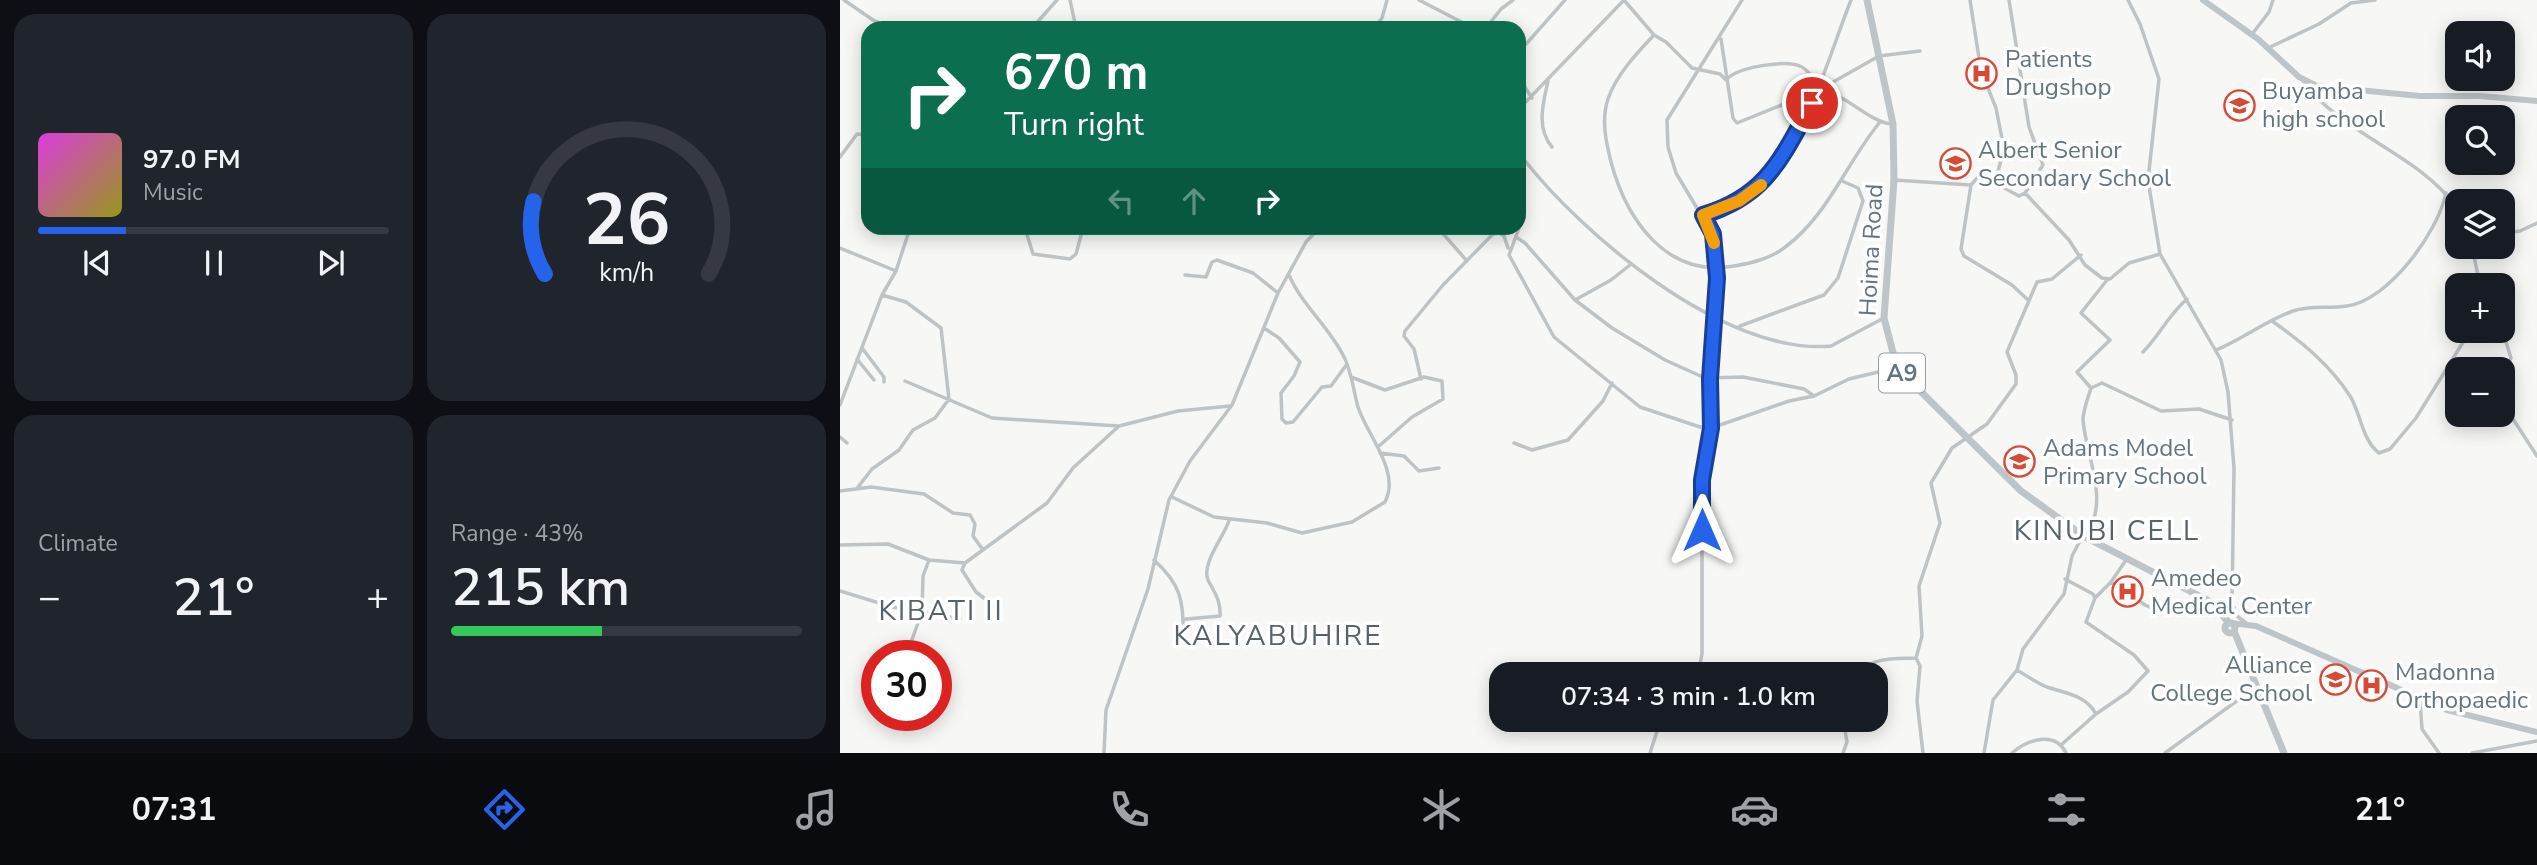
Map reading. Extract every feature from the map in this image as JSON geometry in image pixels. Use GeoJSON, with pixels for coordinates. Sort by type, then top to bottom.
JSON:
{"type":"FeatureCollection","features":[{"type":"Feature","properties":{"kind":"main road","name":"Hoima Road"},"geometry":{"type":"LineString","coordinates":[[1867,0],[1893,124],[1894,180],[1884,318],[1897,368]]}},
{"type":"Feature","properties":{"kind":"main road","name":"A9"},"geometry":{"type":"LineString","coordinates":[[1897,368],[2007,480],[2084,536],[2204,598],[2230,628],[2272,716],[2284,753]]}},
{"type":"Feature","properties":{"kind":"street"},"geometry":{"type":"LineString","coordinates":[[844,0],[875,21]]}},
{"type":"Feature","properties":{"kind":"street"},"geometry":{"type":"LineString","coordinates":[[1038,21],[1057,0]]}},
{"type":"Feature","properties":{"kind":"street"},"geometry":{"type":"LineString","coordinates":[[1070,0],[1074,21]]}},
{"type":"Feature","properties":{"kind":"street"},"geometry":{"type":"LineString","coordinates":[[1380,21],[1387,0]]}},
{"type":"Feature","properties":{"kind":"street"},"geometry":{"type":"LineString","coordinates":[[1419,0],[1460,21]]}},
{"type":"Feature","properties":{"kind":"street"},"geometry":{"type":"LineString","coordinates":[[1492,21],[1513,0]]}},
{"type":"Feature","properties":{"kind":"street"},"geometry":{"type":"LineString","coordinates":[[1526,44],[1565,0]]}},
{"type":"Feature","properties":{"kind":"street"},"geometry":{"type":"LineString","coordinates":[[1526,103],[1624,0],[1654,35],[1699,71],[1720,74],[1726,80]]}},
{"type":"Feature","properties":{"kind":"street"},"geometry":{"type":"LineString","coordinates":[[1700,662],[1702,480],[1711,428],[1710,379],[1715,269],[1713,234],[1676,173],[1667,132],[1670,113],[1711,49],[1721,39],[1742,0]]}},
{"type":"Feature","properties":{"kind":"street"},"geometry":{"type":"LineString","coordinates":[[1703,215],[1739,201],[1767,178],[1798,134],[1819,90],[1851,0]]}},
{"type":"Feature","properties":{"kind":"street"},"geometry":{"type":"LineString","coordinates":[[1970,0],[1981,71],[1996,108],[2003,140],[2003,156],[1994,183]]}},
{"type":"Feature","properties":{"kind":"street"},"geometry":{"type":"LineString","coordinates":[[2009,0],[2029,127],[2043,166],[2025,193],[2015,195],[1981,176],[1971,186],[1962,254],[1996,278],[2012,285],[2029,301]]}},
{"type":"Feature","properties":{"kind":"street"},"geometry":{"type":"LineString","coordinates":[[2128,0],[2140,24],[2159,79],[2148,180],[2160,254],[2224,368],[2232,420],[2232,602],[2237,615],[2245,623],[2317,651],[2420,698],[2483,720],[2537,733]]}},
{"type":"Feature","properties":{"kind":"street"},"geometry":{"type":"LineString","coordinates":[[2203,0],[2268,48],[2327,105],[2445,193],[2441,211],[2409,264],[2396,279],[2354,304],[2316,306],[2293,311],[2216,350]]}},
{"type":"Feature","properties":{"kind":"street"},"geometry":{"type":"LineString","coordinates":[[2252,35],[2269,12],[2273,0]]}},
{"type":"Feature","properties":{"kind":"street"},"geometry":{"type":"LineString","coordinates":[[2268,48],[2319,24],[2351,3],[2375,0]]}},
{"type":"Feature","properties":{"kind":"street"},"geometry":{"type":"LineString","coordinates":[[1654,35],[1621,74],[1607,100],[1605,131],[1613,168],[1630,210],[1652,241],[1682,262],[1715,269],[1755,262],[1783,248],[1813,220],[1880,122]]}},
{"type":"Feature","properties":{"kind":"street"},"geometry":{"type":"LineString","coordinates":[[1721,39],[1733,118],[1737,123],[1819,90],[1879,56],[1920,51]]}},
{"type":"Feature","properties":{"kind":"street"},"geometry":{"type":"LineString","coordinates":[[1726,80],[1732,73],[1757,67],[1793,65],[1807,70],[1819,90]]}},
{"type":"Feature","properties":{"kind":"street"},"geometry":{"type":"LineString","coordinates":[[2299,77],[2327,88],[2420,96],[2480,96],[2537,101]]}},
{"type":"Feature","properties":{"kind":"street"},"geometry":{"type":"LineString","coordinates":[[1549,79],[1542,124],[1545,138],[1552,147]]}},
{"type":"Feature","properties":{"kind":"street"},"geometry":{"type":"LineString","coordinates":[[1526,89],[1532,98]]}},
{"type":"Feature","properties":{"kind":"street"},"geometry":{"type":"LineString","coordinates":[[1819,90],[1828,91],[1863,109],[1880,122],[1893,124]]}},
{"type":"Feature","properties":{"kind":"street"},"geometry":{"type":"LineString","coordinates":[[840,157],[857,134],[861,134]]}},
{"type":"Feature","properties":{"kind":"street"},"geometry":{"type":"LineString","coordinates":[[1526,161],[1602,243],[1630,265],[1738,327],[1778,341],[1823,347],[1831,346],[1884,318]]}},
{"type":"Feature","properties":{"kind":"street"},"geometry":{"type":"LineString","coordinates":[[1894,180],[1971,186]]}},
{"type":"Feature","properties":{"kind":"street"},"geometry":{"type":"LineString","coordinates":[[1738,327],[1824,295],[1838,278],[1863,201],[1858,188],[1842,181]]}},
{"type":"Feature","properties":{"kind":"street"},"geometry":{"type":"LineString","coordinates":[[2025,193],[2081,254],[2085,265],[2107,280]]}},
{"type":"Feature","properties":{"kind":"street"},"geometry":{"type":"LineString","coordinates":[[2515,232],[2537,223]]}},
{"type":"Feature","properties":{"kind":"street"},"geometry":{"type":"LineString","coordinates":[[840,405],[882,295],[896,271],[895,264],[907,235]]}},
{"type":"Feature","properties":{"kind":"street"},"geometry":{"type":"LineString","coordinates":[[1027,235],[1031,253],[1070,259],[1076,254],[1081,235]]}},
{"type":"Feature","properties":{"kind":"street"},"geometry":{"type":"LineString","coordinates":[[1104,753],[1106,710],[1148,589],[1172,497],[1190,461],[1232,405],[1278,293],[1306,242],[1313,235]]}},
{"type":"Feature","properties":{"kind":"street"},"geometry":{"type":"LineString","coordinates":[[1444,235],[1467,261]]}},
{"type":"Feature","properties":{"kind":"street"},"geometry":{"type":"LineString","coordinates":[[1421,379],[1414,349],[1404,334],[1433,295],[1494,235]]}},
{"type":"Feature","properties":{"kind":"street"},"geometry":{"type":"LineString","coordinates":[[1501,235],[1515,268],[1551,334],[1611,386],[1646,410],[1711,428],[1789,401],[1814,396],[1849,379],[1897,368]]}},
{"type":"Feature","properties":{"kind":"street"},"geometry":{"type":"LineString","coordinates":[[1509,249],[1516,237],[1525,243],[1575,300],[1643,348],[1710,379],[1743,377],[1804,389],[1814,396]]}},
{"type":"Feature","properties":{"kind":"street"},"geometry":{"type":"LineString","coordinates":[[840,248],[896,271]]}},
{"type":"Feature","properties":{"kind":"street"},"geometry":{"type":"LineString","coordinates":[[1923,753],[1917,701],[1920,666],[1916,658],[1922,636],[1919,586],[1940,528],[1941,517],[1931,482],[1952,448],[1987,424],[2016,384],[2016,374],[2007,352],[2039,281],[2052,279],[2081,254]]}},
{"type":"Feature","properties":{"kind":"street"},"geometry":{"type":"LineString","coordinates":[[2091,388],[2077,372],[2110,340],[2081,313],[2107,280],[2129,263],[2160,254]]}},
{"type":"Feature","properties":{"kind":"street"},"geometry":{"type":"LineString","coordinates":[[1185,275],[1206,277],[1212,262],[1217,260],[1256,274],[1278,293]]}},
{"type":"Feature","properties":{"kind":"street"},"geometry":{"type":"LineString","coordinates":[[1575,300],[1611,280],[1630,265]]}},
{"type":"Feature","properties":{"kind":"street"},"geometry":{"type":"LineString","coordinates":[[1172,497],[1203,514],[1229,521],[1267,523],[1302,533],[1352,522],[1381,506],[1387,497],[1389,485],[1378,446],[1362,416],[1347,364],[1334,341],[1302,301],[1289,275]]}},
{"type":"Feature","properties":{"kind":"street"},"geometry":{"type":"LineString","coordinates":[[858,487],[872,469],[899,450],[913,430],[935,418],[948,399],[943,332],[938,324],[906,302],[882,295]]}},
{"type":"Feature","properties":{"kind":"street"},"geometry":{"type":"LineString","coordinates":[[2143,352],[2161,333],[2175,309],[2187,299]]}},
{"type":"Feature","properties":{"kind":"street"},"geometry":{"type":"LineString","coordinates":[[2272,321],[2324,362],[2351,398],[2369,442],[2379,453],[2390,449],[2416,418],[2463,343]]}},
{"type":"Feature","properties":{"kind":"street"},"geometry":{"type":"LineString","coordinates":[[1264,328],[1279,338],[1300,362],[1294,376],[1280,393],[1281,417],[1286,424],[1293,422],[1322,387],[1331,386],[1347,364]]}},
{"type":"Feature","properties":{"kind":"street"},"geometry":{"type":"LineString","coordinates":[[862,348],[884,377],[884,382]]}},
{"type":"Feature","properties":{"kind":"street"},"geometry":{"type":"LineString","coordinates":[[857,359],[874,380]]}},
{"type":"Feature","properties":{"kind":"street"},"geometry":{"type":"LineString","coordinates":[[1351,377],[1385,390],[1421,379],[1441,380],[1443,399],[1412,417],[1378,446]]}},
{"type":"Feature","properties":{"kind":"street"},"geometry":{"type":"LineString","coordinates":[[905,381],[985,416],[1004,420],[1119,426],[1178,411],[1232,405]]}},
{"type":"Feature","properties":{"kind":"street"},"geometry":{"type":"LineString","coordinates":[[2091,388],[2102,383],[2161,411],[2199,409],[2232,420]]}},
{"type":"Feature","properties":{"kind":"street"},"geometry":{"type":"LineString","coordinates":[[1514,443],[1532,450],[1564,443],[1611,386]]}},
{"type":"Feature","properties":{"kind":"street"},"geometry":{"type":"LineString","coordinates":[[1984,753],[1991,706],[2017,670],[2023,649],[2064,594],[2065,579],[2072,556],[2093,526],[2096,498],[2083,418],[2091,388]]}},
{"type":"Feature","properties":{"kind":"street"},"geometry":{"type":"LineString","coordinates":[[2515,422],[2537,456]]}},
{"type":"Feature","properties":{"kind":"street"},"geometry":{"type":"LineString","coordinates":[[1000,611],[965,578],[962,570],[965,563],[1050,500],[1070,471],[1119,426]]}},
{"type":"Feature","properties":{"kind":"street"},"geometry":{"type":"LineString","coordinates":[[840,437],[847,443]]}},
{"type":"Feature","properties":{"kind":"street"},"geometry":{"type":"LineString","coordinates":[[1380,453],[1404,456],[1419,471],[1439,468]]}},
{"type":"Feature","properties":{"kind":"street"},"geometry":{"type":"LineString","coordinates":[[840,491],[858,487],[887,488],[930,495],[953,513],[970,515],[975,524],[973,536],[984,550]]}},
{"type":"Feature","properties":{"kind":"street"},"geometry":{"type":"LineString","coordinates":[[1186,619],[1220,616],[1218,596],[1209,583],[1208,569],[1229,521]]}},
{"type":"Feature","properties":{"kind":"street"},"geometry":{"type":"LineString","coordinates":[[840,545],[888,544],[929,560],[965,563]]}},
{"type":"Feature","properties":{"kind":"street"},"geometry":{"type":"LineString","coordinates":[[2061,745],[2095,714],[2128,692],[2149,670],[2134,655],[2086,622],[2095,598],[2111,582],[2127,558]]}},
{"type":"Feature","properties":{"kind":"street"},"geometry":{"type":"LineString","coordinates":[[912,640],[922,611],[923,576],[929,560]]}},
{"type":"Feature","properties":{"kind":"street"},"geometry":{"type":"LineString","coordinates":[[1154,560],[1177,588],[1186,619],[1184,642]]}},
{"type":"Feature","properties":{"kind":"street"},"geometry":{"type":"LineString","coordinates":[[2065,579],[2093,594],[2095,598]]}},
{"type":"Feature","properties":{"kind":"street"},"geometry":{"type":"LineString","coordinates":[[2111,582],[2144,605],[2162,612]]}},
{"type":"Feature","properties":{"kind":"street"},"geometry":{"type":"LineString","coordinates":[[840,591],[891,607],[960,620]]}},
{"type":"Feature","properties":{"kind":"street"},"geometry":{"type":"LineString","coordinates":[[2230,628],[2245,623]]}},
{"type":"Feature","properties":{"kind":"street"},"geometry":{"type":"LineString","coordinates":[[1872,662],[1916,658]]}},
{"type":"Feature","properties":{"kind":"street"},"geometry":{"type":"LineString","coordinates":[[2017,670],[2042,684],[2074,695],[2092,708],[2095,714]]}},
{"type":"Feature","properties":{"kind":"street"},"geometry":{"type":"LineString","coordinates":[[2165,753],[2256,687]]}},
{"type":"Feature","properties":{"kind":"street"},"geometry":{"type":"LineString","coordinates":[[2420,698],[2422,729],[2439,753]]}},
{"type":"Feature","properties":{"kind":"street"},"geometry":{"type":"LineString","coordinates":[[1650,753],[1657,732]]}},
{"type":"Feature","properties":{"kind":"street"},"geometry":{"type":"LineString","coordinates":[[1843,753],[1847,742],[1845,732]]}},
{"type":"Feature","properties":{"kind":"street"},"geometry":{"type":"LineString","coordinates":[[2012,753],[2035,739],[2061,745],[2067,753]]}},
{"type":"Feature","properties":{"kind":"street"},"geometry":{"type":"LineString","coordinates":[[2472,753],[2537,741]]}},
{"type":"Feature","properties":{"kind":"slow traffic"},"geometry":{"type":"LineString","coordinates":[[1714,243],[1713,234],[1703,215],[1739,201],[1761,185]]}},
{"type":"Feature","properties":{"kind":"place","name":"Patients Drugshop"},"geometry":{"type":"Point","coordinates":[1982,73]}},
{"type":"Feature","properties":{"kind":"place","name":"Buyamba high school"},"geometry":{"type":"Point","coordinates":[2239,105]}},
{"type":"Feature","properties":{"kind":"place","name":"Albert Senior Secondary School"},"geometry":{"type":"Point","coordinates":[1955,164]}},
{"type":"Feature","properties":{"kind":"place","name":"Adams Model Primary School"},"geometry":{"type":"Point","coordinates":[2020,462]}},
{"type":"Feature","properties":{"kind":"place","name":"Amedeo Medical Center"},"geometry":{"type":"Point","coordinates":[2128,592]}},
{"type":"Feature","properties":{"kind":"place","name":"Alliance College School"},"geometry":{"type":"Point","coordinates":[2335,679]}},
{"type":"Feature","properties":{"kind":"place","name":"Madonna Orthopaedic"},"geometry":{"type":"Point","coordinates":[2372,686]}},
{"type":"Feature","properties":{"kind":"district","name":"KINUBI CELL"},"geometry":{"type":"Point","coordinates":[2107,531]}},
{"type":"Feature","properties":{"kind":"district","name":"KIBATI II"},"geometry":{"type":"Point","coordinates":[941,611]}},
{"type":"Feature","properties":{"kind":"district","name":"KALYABUHIRE"},"geometry":{"type":"Point","coordinates":[1278,636]}},
{"type":"Feature","properties":{"kind":"route"},"geometry":{"type":"LineString","coordinates":[[1702,530],[1702,480],[1711,428],[1710,379],[1717,278],[1713,234],[1703,215],[1739,201],[1760,186],[1798,134],[1812,103]]}}]}
